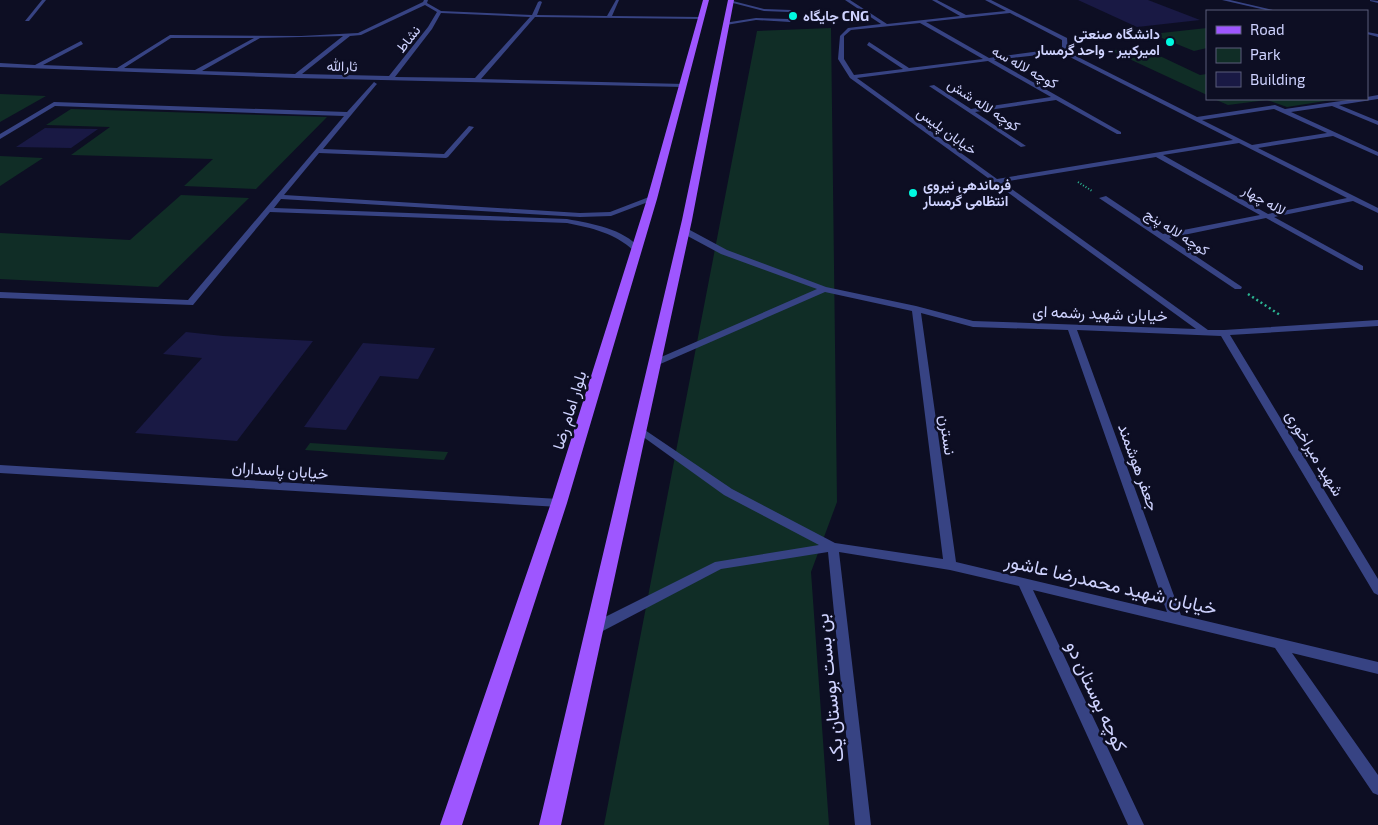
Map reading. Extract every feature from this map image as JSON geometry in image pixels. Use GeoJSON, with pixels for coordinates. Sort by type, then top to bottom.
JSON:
{"type":"FeatureCollection","features":[{"type":"Feature","properties":{"kind":"main road","name":"بلوار امام رضا"},"geometry":{"type":"LineString","coordinates":[[451,825],[559,503],[652,199],[706,0]]}},
{"type":"Feature","properties":{"kind":"main road"},"geometry":{"type":"LineString","coordinates":[[550,825],[593,629],[685,231],[731,1]]}},
{"type":"Feature","properties":{"kind":"street"},"geometry":{"type":"LineString","coordinates":[[27,20],[44,0]]}},
{"type":"Feature","properties":{"kind":"street"},"geometry":{"type":"LineString","coordinates":[[847,0],[886,25]]}},
{"type":"Feature","properties":{"kind":"street"},"geometry":{"type":"LineString","coordinates":[[934,0],[964,17]]}},
{"type":"Feature","properties":{"kind":"street"},"geometry":{"type":"LineString","coordinates":[[987,0],[1065,39],[1065,52]]}},
{"type":"Feature","properties":{"kind":"street"},"geometry":{"type":"LineString","coordinates":[[1224,0],[1271,10]]}},
{"type":"Feature","properties":{"kind":"street"},"geometry":{"type":"LineString","coordinates":[[1234,0],[1242,3]]}},
{"type":"Feature","properties":{"kind":"street"},"geometry":{"type":"LineString","coordinates":[[1372,0],[1378,2]]}},
{"type":"Feature","properties":{"kind":"street"},"geometry":{"type":"LineString","coordinates":[[608,17],[618,1]]}},
{"type":"Feature","properties":{"kind":"street"},"geometry":{"type":"LineString","coordinates":[[726,24],[756,19],[790,21],[793,16],[791,11],[764,10],[731,1]]}},
{"type":"Feature","properties":{"kind":"street"},"geometry":{"type":"LineString","coordinates":[[119,69],[170,36],[259,38],[359,34],[426,2],[440,12],[534,16],[702,18]]}},
{"type":"Feature","properties":{"kind":"street"},"geometry":{"type":"LineString","coordinates":[[477,80],[534,16],[540,2]]}},
{"type":"Feature","properties":{"kind":"street","name":"نشاط"},"geometry":{"type":"LineString","coordinates":[[391,78],[430,28],[440,12]]}},
{"type":"Feature","properties":{"kind":"street","name":"خیابان پلیس"},"geometry":{"type":"LineString","coordinates":[[1010,12],[850,29],[842,36],[841,60],[852,77],[1204,332]]}},
{"type":"Feature","properties":{"kind":"street","name":"کوچه لاله سه"},"geometry":{"type":"LineString","coordinates":[[920,21],[1119,133]]}},
{"type":"Feature","properties":{"kind":"street"},"geometry":{"type":"LineString","coordinates":[[296,76],[348,35]]}},
{"type":"Feature","properties":{"kind":"street"},"geometry":{"type":"LineString","coordinates":[[196,72],[259,38]]}},
{"type":"Feature","properties":{"kind":"street"},"geometry":{"type":"LineString","coordinates":[[36,66],[81,43]]}},
{"type":"Feature","properties":{"kind":"street"},"geometry":{"type":"LineString","coordinates":[[869,44],[908,70]]}},
{"type":"Feature","properties":{"kind":"street"},"geometry":{"type":"LineString","coordinates":[[852,77],[1048,52],[1065,52],[1378,211]]}},
{"type":"Feature","properties":{"kind":"street","name":"ثارالله"},"geometry":{"type":"LineString","coordinates":[[0,65],[296,76],[684,85]]}},
{"type":"Feature","properties":{"kind":"street"},"geometry":{"type":"LineString","coordinates":[[0,294],[190,303],[374,84]]}},
{"type":"Feature","properties":{"kind":"street","name":"کوچه لاله شش"},"geometry":{"type":"LineString","coordinates":[[932,86],[1023,146]]}},
{"type":"Feature","properties":{"kind":"street"},"geometry":{"type":"LineString","coordinates":[[970,111],[1057,98]]}},
{"type":"Feature","properties":{"kind":"street"},"geometry":{"type":"LineString","coordinates":[[1284,112],[1358,100]]}},
{"type":"Feature","properties":{"kind":"street"},"geometry":{"type":"LineString","coordinates":[[0,137],[54,104],[349,114]]}},
{"type":"Feature","properties":{"kind":"street"},"geometry":{"type":"LineString","coordinates":[[1332,104],[1378,124]]}},
{"type":"Feature","properties":{"kind":"street"},"geometry":{"type":"LineString","coordinates":[[1196,119],[1275,108],[1378,154]]}},
{"type":"Feature","properties":{"kind":"street"},"geometry":{"type":"LineString","coordinates":[[317,152],[446,156],[471,127]]}},
{"type":"Feature","properties":{"kind":"street"},"geometry":{"type":"LineString","coordinates":[[1252,147],[1334,134]]}},
{"type":"Feature","properties":{"kind":"street"},"geometry":{"type":"LineString","coordinates":[[995,180],[1239,141]]}},
{"type":"Feature","properties":{"kind":"street","name":"لاله چهار"},"geometry":{"type":"LineString","coordinates":[[1156,154],[1360,268]]}},
{"type":"Feature","properties":{"kind":"street"},"geometry":{"type":"LineString","coordinates":[[278,197],[524,212],[611,214],[652,199]]}},
{"type":"Feature","properties":{"kind":"street","name":"کوچه لاله پنج"},"geometry":{"type":"LineString","coordinates":[[1103,198],[1238,287]]}},
{"type":"Feature","properties":{"kind":"street"},"geometry":{"type":"LineString","coordinates":[[1161,237],[1353,199]]}},
{"type":"Feature","properties":{"kind":"street"},"geometry":{"type":"LineString","coordinates":[[268,210],[566,222],[596,227],[622,236],[637,249]]}},
{"type":"Feature","properties":{"kind":"street"},"geometry":{"type":"LineString","coordinates":[[519,220],[524,212]]}},
{"type":"Feature","properties":{"kind":"street","name":"خیابان شهید رشمه ای"},"geometry":{"type":"LineString","coordinates":[[685,231],[724,252],[824,289],[916,309],[973,324],[1224,333],[1377,324]]}},
{"type":"Feature","properties":{"kind":"street"},"geometry":{"type":"LineString","coordinates":[[654,363],[824,289]]}},
{"type":"Feature","properties":{"kind":"street","name":"نسترن"},"geometry":{"type":"LineString","coordinates":[[916,309],[950,564]]}},
{"type":"Feature","properties":{"kind":"street","name":"جعفر هوشمند"},"geometry":{"type":"LineString","coordinates":[[1071,327],[1176,619]]}},
{"type":"Feature","properties":{"kind":"street","name":"شهید میراخوری"},"geometry":{"type":"LineString","coordinates":[[1224,333],[1378,590]]}},
{"type":"Feature","properties":{"kind":"street"},"geometry":{"type":"LineString","coordinates":[[639,429],[728,492],[833,547]]}},
{"type":"Feature","properties":{"kind":"street","name":"خیابان پاسداران"},"geometry":{"type":"LineString","coordinates":[[0,469],[559,503]]}},
{"type":"Feature","properties":{"kind":"street"},"geometry":{"type":"LineString","coordinates":[[593,629],[719,565],[833,547]]}},
{"type":"Feature","properties":{"kind":"street","name":"خیابان شهید محمدرضا عاشور"},"geometry":{"type":"LineString","coordinates":[[833,547],[867,550],[950,564],[1378,668]]}},
{"type":"Feature","properties":{"kind":"street","name":"بن بست بوستان یک"},"geometry":{"type":"LineString","coordinates":[[833,547],[864,825]]}},
{"type":"Feature","properties":{"kind":"street","name":"کوچه بوستان دو"},"geometry":{"type":"LineString","coordinates":[[1023,582],[1136,825]]}},
{"type":"Feature","properties":{"kind":"street"},"geometry":{"type":"LineString","coordinates":[[1278,643],[1378,788]]}},
{"type":"Feature","properties":{"kind":"path"},"geometry":{"type":"LineString","coordinates":[[1238,287],[1300,328]]}},
{"type":"Feature","properties":{"kind":"green space"},"geometry":{"type":"Polygon","coordinates":[[[831,28],[837,502],[811,572],[829,825],[604,825],[757,31],[831,28]]]}},
{"type":"Feature","properties":{"kind":"green space"},"geometry":{"type":"Polygon","coordinates":[[[1206,28],[1206,48],[1194,51],[1152,34],[1206,28]]]}},
{"type":"Feature","properties":{"kind":"green space"},"geometry":{"type":"Polygon","coordinates":[[[1145,49],[1200,75],[1206,74],[1206,95],[1110,50],[1145,49]]]}},
{"type":"Feature","properties":{"kind":"green space"},"geometry":{"type":"Polygon","coordinates":[[[0,94],[46,96],[0,122],[0,94]]]}},
{"type":"Feature","properties":{"kind":"green space"},"geometry":{"type":"Polygon","coordinates":[[[1216,100],[1267,100],[1228,105],[1216,100]]]}},
{"type":"Feature","properties":{"kind":"green space"},"geometry":{"type":"Polygon","coordinates":[[[1267,100],[1332,100],[1287,107],[1267,100]]]}},
{"type":"Feature","properties":{"kind":"green space"},"geometry":{"type":"Polygon","coordinates":[[[71,109],[327,117],[256,189],[184,186],[213,159],[71,155],[110,127],[46,125],[71,109]]]}},
{"type":"Feature","properties":{"kind":"green space"},"geometry":{"type":"Polygon","coordinates":[[[0,156],[43,158],[0,186],[0,156]]]}},
{"type":"Feature","properties":{"kind":"green space"},"geometry":{"type":"Polygon","coordinates":[[[181,195],[249,198],[158,287],[0,279],[0,233],[130,240],[181,195]]]}},
{"type":"Feature","properties":{"kind":"green space"},"geometry":{"type":"Polygon","coordinates":[[[310,443],[448,452],[444,460],[305,450],[310,443]]]}},
{"type":"Feature","properties":{"kind":"building"},"geometry":{"type":"Polygon","coordinates":[[[1078,0],[1148,0],[1200,20],[1137,27],[1078,0]]]}},
{"type":"Feature","properties":{"kind":"building"},"geometry":{"type":"Polygon","coordinates":[[[45,128],[98,129],[71,148],[16,147],[45,128]]]}},
{"type":"Feature","properties":{"kind":"building"},"geometry":{"type":"Polygon","coordinates":[[[186,332],[313,341],[237,441],[135,433],[202,358],[163,354],[186,332]]]}},
{"type":"Feature","properties":{"kind":"building"},"geometry":{"type":"Polygon","coordinates":[[[363,343],[435,348],[418,379],[380,376],[346,430],[304,427],[363,343]]]}},
{"type":"Feature","properties":{"kind":"place","name":"جایگاه CNG"},"geometry":{"type":"Point","coordinates":[793,16]}},
{"type":"Feature","properties":{"kind":"place","name":"دانشگاه صنعتی امیرکبیر - واحد گرمسار"},"geometry":{"type":"Point","coordinates":[1170,42]}},
{"type":"Feature","properties":{"kind":"place","name":"فرماندهی نیروی انتظامی گرمسار"},"geometry":{"type":"Point","coordinates":[913,193]}}]}
